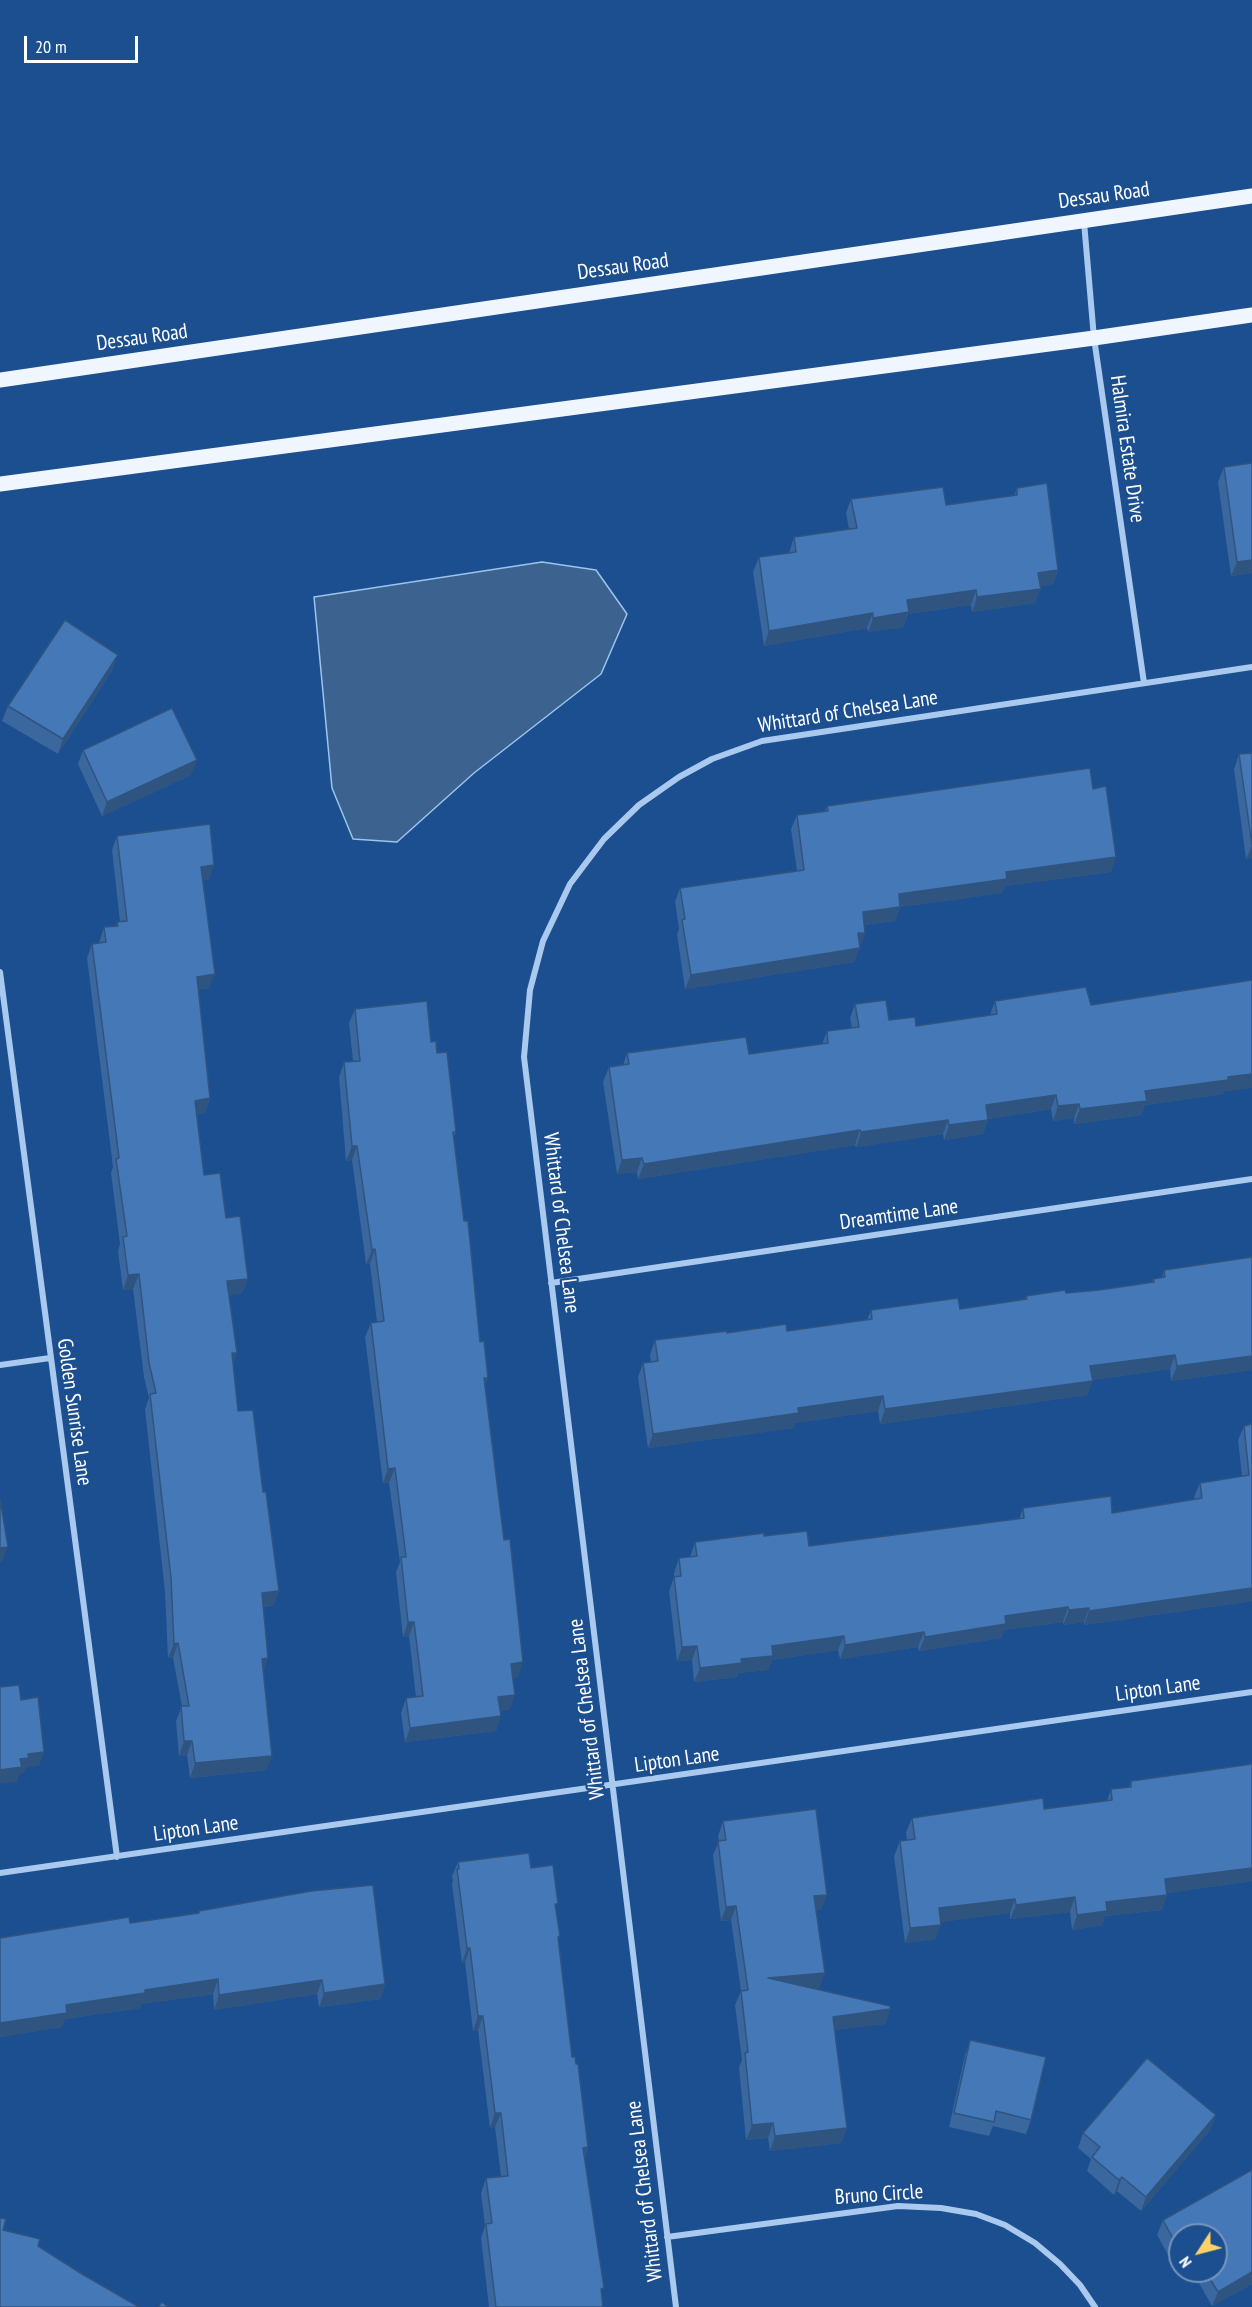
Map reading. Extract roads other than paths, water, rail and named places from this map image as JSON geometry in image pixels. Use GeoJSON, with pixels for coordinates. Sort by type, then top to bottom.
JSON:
{"type":"FeatureCollection","features":[{"type":"Feature","properties":{"kind":"main road","name":"Dessau Road"},"geometry":{"type":"LineString","coordinates":[[0,380],[1252,196]]}},
{"type":"Feature","properties":{"kind":"main road"},"geometry":{"type":"LineString","coordinates":[[0,484],[1252,315]]}},
{"type":"Feature","properties":{"kind":"street","name":"Halmira Estate Drive"},"geometry":{"type":"LineString","coordinates":[[1083,220],[1094,338],[1144,683]]}},
{"type":"Feature","properties":{"kind":"street","name":"Whittard of Chelsea Lane"},"geometry":{"type":"LineString","coordinates":[[676,2307],[524,1057],[530,990],[543,941],[570,884],[604,839],[639,805],[679,777],[712,759],[762,741],[1252,667]]}},
{"type":"Feature","properties":{"kind":"street","name":"Golden Sunrise Lane"},"geometry":{"type":"LineString","coordinates":[[0,972],[117,1857]]}},
{"type":"Feature","properties":{"kind":"street","name":"Dreamtime Lane"},"geometry":{"type":"LineString","coordinates":[[551,1283],[1252,1179]]}},
{"type":"Feature","properties":{"kind":"street"},"geometry":{"type":"LineString","coordinates":[[0,1365],[50,1358]]}},
{"type":"Feature","properties":{"kind":"street","name":"Lipton Lane"},"geometry":{"type":"LineString","coordinates":[[0,1873],[1252,1692]]}},
{"type":"Feature","properties":{"kind":"street","name":"Bruno Circle"},"geometry":{"type":"LineString","coordinates":[[667,2237],[898,2206],[941,2208],[976,2214],[1005,2225],[1035,2243],[1080,2285],[1095,2307]]}},
{"type":"Feature","properties":{"kind":"water"},"geometry":{"type":"Polygon","coordinates":[[[542,562],[596,570],[627,614],[601,674],[474,773],[397,842],[353,839],[332,788],[314,597],[542,562]]]}}]}
